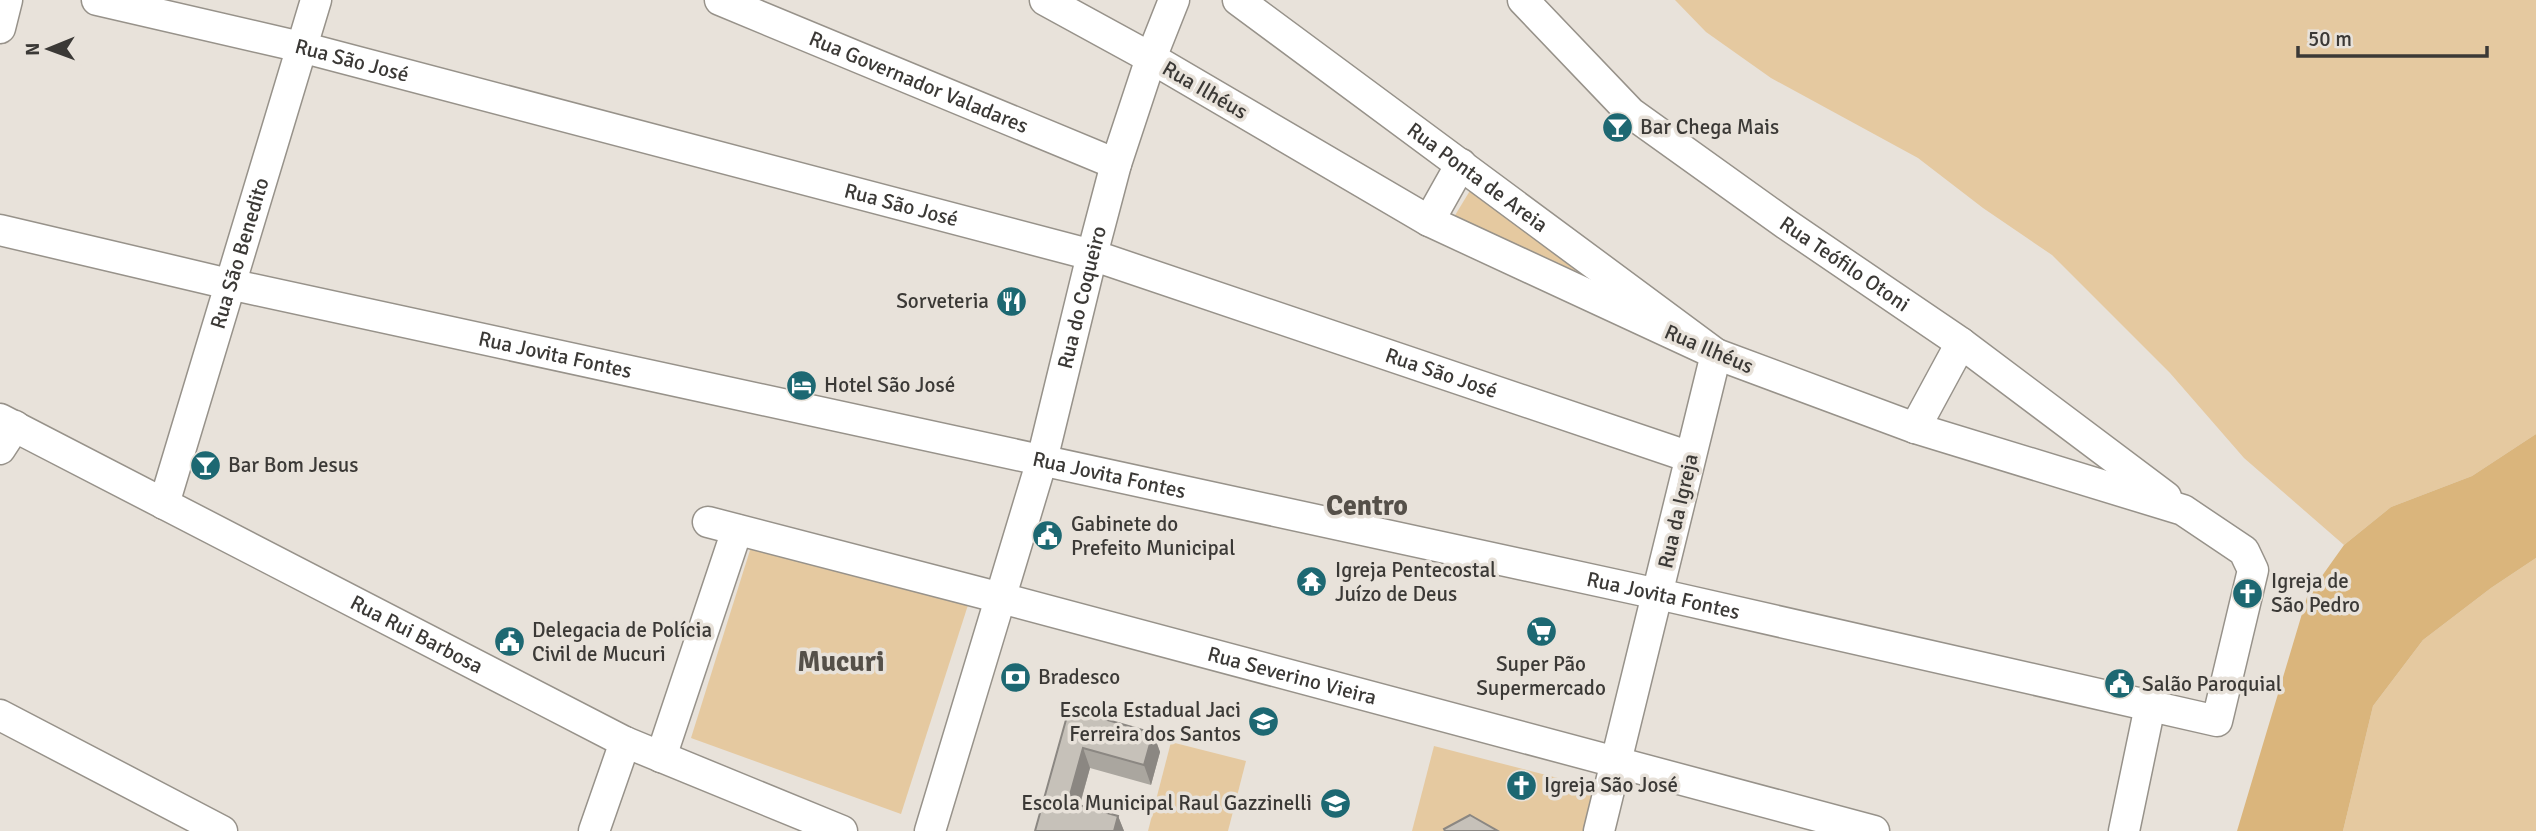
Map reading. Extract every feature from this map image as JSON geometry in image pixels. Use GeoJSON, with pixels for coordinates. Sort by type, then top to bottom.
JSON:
{"type":"FeatureCollection","features":[{"type":"Feature","properties":{"kind":"street"},"geometry":{"type":"LineString","coordinates":[[0,27],[7,0]]}},
{"type":"Feature","properties":{"kind":"street","name":"Rua São José"},"geometry":{"type":"LineString","coordinates":[[97,0],[301,47],[1092,255],[1690,457]]}},
{"type":"Feature","properties":{"kind":"street","name":"Rua São Benedito"},"geometry":{"type":"LineString","coordinates":[[164,504],[316,0]]}},
{"type":"Feature","properties":{"kind":"street","name":"Rua Governador Valadares"},"geometry":{"type":"LineString","coordinates":[[720,0],[1116,164]]}},
{"type":"Feature","properties":{"kind":"street","name":"Rua Ilhéus"},"geometry":{"type":"LineString","coordinates":[[1045,0],[1151,58],[1429,221],[1716,354],[1914,428],[2183,510],[2244,551],[2253,570],[2217,721]]}},
{"type":"Feature","properties":{"kind":"street","name":"Rua do Coqueiro"},"geometry":{"type":"LineString","coordinates":[[930,831],[1042,460],[1116,164],[1151,58],[1174,0]]}},
{"type":"Feature","properties":{"kind":"street","name":"Rua Ponta de Areia"},"geometry":{"type":"LineString","coordinates":[[1238,0],[1716,354]]}},
{"type":"Feature","properties":{"kind":"street","name":"Rua Teófilo Otoni"},"geometry":{"type":"LineString","coordinates":[[1523,0],[1631,113],[1786,224],[1961,343],[2183,510]]}},
{"type":"Feature","properties":{"kind":"street"},"geometry":{"type":"LineString","coordinates":[[1429,221],[1461,164]]}},
{"type":"Feature","properties":{"kind":"street","name":"Rua Jovita Fontes"},"geometry":{"type":"LineString","coordinates":[[0,230],[229,284],[1658,594],[2217,721]]}},
{"type":"Feature","properties":{"kind":"street"},"geometry":{"type":"LineString","coordinates":[[1914,428],[1961,343]]}},
{"type":"Feature","properties":{"kind":"street","name":"Rua da Igreja"},"geometry":{"type":"LineString","coordinates":[[1600,831],[1716,354]]}},
{"type":"Feature","properties":{"kind":"street","name":"Rua Rui Barbosa"},"geometry":{"type":"LineString","coordinates":[[5,431],[164,504],[625,742],[842,831]]}},
{"type":"Feature","properties":{"kind":"street","name":"Rua Severino Vieira"},"geometry":{"type":"LineString","coordinates":[[708,522],[1874,831]]}},
{"type":"Feature","properties":{"kind":"street"},"geometry":{"type":"LineString","coordinates":[[661,757],[737,530]]}},
{"type":"Feature","properties":{"kind":"street"},"geometry":{"type":"LineString","coordinates":[[2124,831],[2150,706]]}},
{"type":"Feature","properties":{"kind":"street"},"geometry":{"type":"LineString","coordinates":[[0,715],[216,830]]}},
{"type":"Feature","properties":{"kind":"street"},"geometry":{"type":"LineString","coordinates":[[594,831],[625,742]]}},
{"type":"Feature","properties":{"kind":"shaded area"},"geometry":{"type":"Polygon","coordinates":[[[1675,0],[2536,0],[2536,434],[2472,476],[2391,507],[2344,545],[2244,458],[2170,373],[2052,255],[1983,208],[1918,158],[1771,78],[1706,32],[1675,0]]]}},
{"type":"Feature","properties":{"kind":"shaded area"},"geometry":{"type":"Polygon","coordinates":[[[1471,189],[1584,277],[1454,217],[1471,189]]]}},
{"type":"Feature","properties":{"kind":"shaded area"},"geometry":{"type":"Polygon","coordinates":[[[2536,434],[2536,558],[2491,588],[2423,640],[2373,706],[2343,831],[2237,831],[2307,597],[2344,545],[2391,507],[2472,476],[2536,434]]]}},
{"type":"Feature","properties":{"kind":"shaded area"},"geometry":{"type":"Polygon","coordinates":[[[751,547],[968,605],[901,814],[691,738],[751,547]]]}},
{"type":"Feature","properties":{"kind":"shaded area"},"geometry":{"type":"Polygon","coordinates":[[[2536,558],[2536,831],[2343,831],[2373,706],[2423,640],[2491,588],[2536,558]]]}},
{"type":"Feature","properties":{"kind":"shaded area"},"geometry":{"type":"Polygon","coordinates":[[[1171,742],[1246,761],[1228,831],[1148,831],[1171,742]]]}},
{"type":"Feature","properties":{"kind":"shaded area"},"geometry":{"type":"Polygon","coordinates":[[[1434,746],[1596,788],[1585,831],[1412,831],[1434,746]]]}},
{"type":"Feature","properties":{"kind":"building"},"geometry":{"type":"Polygon","coordinates":[[[1069,709],[1153,733],[1144,765],[1083,748],[1068,802],[1118,816],[1114,831],[1035,831],[1069,709]]]}},
{"type":"Feature","properties":{"kind":"building"},"geometry":{"type":"Polygon","coordinates":[[[1470,815],[1498,831],[1445,831],[1444,829],[1470,815]]]}},
{"type":"Feature","properties":{"kind":"place","name":"Bar Chega Mais"},"geometry":{"type":"Point","coordinates":[1617,127]}},
{"type":"Feature","properties":{"kind":"place","name":"Sorveteria"},"geometry":{"type":"Point","coordinates":[1012,301]}},
{"type":"Feature","properties":{"kind":"place","name":"Hotel São José"},"geometry":{"type":"Point","coordinates":[801,385]}},
{"type":"Feature","properties":{"kind":"place","name":"Bar Bom Jesus"},"geometry":{"type":"Point","coordinates":[205,465]}},
{"type":"Feature","properties":{"kind":"place","name":"Gabinete do Prefeito Municipal"},"geometry":{"type":"Point","coordinates":[1048,536]}},
{"type":"Feature","properties":{"kind":"place","name":"Igreja Pentecostal Juízo de Deus"},"geometry":{"type":"Point","coordinates":[1312,582]}},
{"type":"Feature","properties":{"kind":"place","name":"Igreja de São Pedro"},"geometry":{"type":"Point","coordinates":[2248,593]}},
{"type":"Feature","properties":{"kind":"place","name":"Super Pão Supermercado"},"geometry":{"type":"Point","coordinates":[1541,632]}},
{"type":"Feature","properties":{"kind":"place","name":"Delegacia de Polícia Civil de Mucuri"},"geometry":{"type":"Point","coordinates":[509,642]}},
{"type":"Feature","properties":{"kind":"place","name":"Bradesco"},"geometry":{"type":"Point","coordinates":[1015,677]}},
{"type":"Feature","properties":{"kind":"place","name":"Salão Paroquial"},"geometry":{"type":"Point","coordinates":[2119,684]}},
{"type":"Feature","properties":{"kind":"place","name":"Escola Estadual Jaci Ferreira dos Santos"},"geometry":{"type":"Point","coordinates":[1264,722]}},
{"type":"Feature","properties":{"kind":"place","name":"Igreja São José"},"geometry":{"type":"Point","coordinates":[1521,785]}},
{"type":"Feature","properties":{"kind":"place","name":"Escola Municipal Raul Gazzinelli"},"geometry":{"type":"Point","coordinates":[1335,803]}},
{"type":"Feature","properties":{"kind":"district","name":"Centro"},"geometry":{"type":"Point","coordinates":[1367,506]}},
{"type":"Feature","properties":{"kind":"district","name":"Mucuri"},"geometry":{"type":"Point","coordinates":[841,662]}}]}
